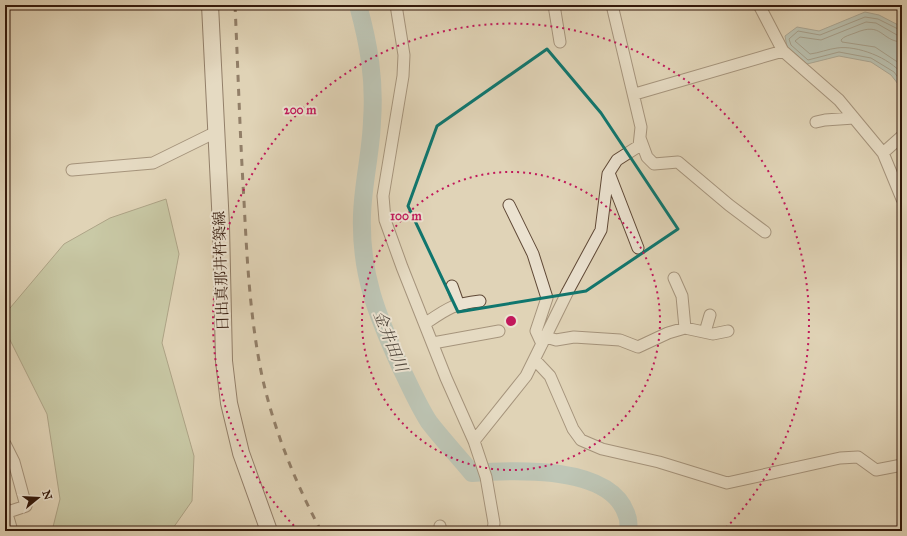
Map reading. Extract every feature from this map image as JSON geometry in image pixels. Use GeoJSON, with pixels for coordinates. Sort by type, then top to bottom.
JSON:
{"type":"FeatureCollection","features":[{"type":"Feature","properties":{"kind":"main road","name":"日出真那井杵築線"},"geometry":{"type":"LineString","coordinates":[[210,5],[221,226],[224,361],[229,403],[241,453],[269,531]]}},
{"type":"Feature","properties":{"kind":"street"},"geometry":{"type":"LineString","coordinates":[[396,5],[404,55],[403,76],[383,196],[385,220],[402,267],[426,323],[486,477],[494,523],[493,531]]}},
{"type":"Feature","properties":{"kind":"street"},"geometry":{"type":"LineString","coordinates":[[554,5],[560,42]]}},
{"type":"Feature","properties":{"kind":"street"},"geometry":{"type":"LineString","coordinates":[[475,446],[526,376],[568,291],[601,230],[609,172],[617,160],[639,146],[641,127],[635,94],[612,5]]}},
{"type":"Feature","properties":{"kind":"street"},"geometry":{"type":"LineString","coordinates":[[759,5],[782,51],[839,100],[883,153],[902,198]]}},
{"type":"Feature","properties":{"kind":"street"},"geometry":{"type":"LineString","coordinates":[[635,94],[782,51]]}},
{"type":"Feature","properties":{"kind":"street"},"geometry":{"type":"LineString","coordinates":[[816,122],[854,118]]}},
{"type":"Feature","properties":{"kind":"street"},"geometry":{"type":"LineString","coordinates":[[72,170],[153,163],[216,132]]}},
{"type":"Feature","properties":{"kind":"street"},"geometry":{"type":"LineString","coordinates":[[883,153],[902,136]]}},
{"type":"Feature","properties":{"kind":"street"},"geometry":{"type":"LineString","coordinates":[[640,138],[647,157],[654,164],[678,162],[729,205],[765,232]]}},
{"type":"Feature","properties":{"kind":"street"},"geometry":{"type":"LineString","coordinates":[[609,172],[638,248]]}},
{"type":"Feature","properties":{"kind":"street"},"geometry":{"type":"LineString","coordinates":[[509,205],[533,254],[547,298],[536,331],[544,341]]}},
{"type":"Feature","properties":{"kind":"street"},"geometry":{"type":"LineString","coordinates":[[674,278],[682,296],[685,328]]}},
{"type":"Feature","properties":{"kind":"street"},"geometry":{"type":"LineString","coordinates":[[452,286],[458,303]]}},
{"type":"Feature","properties":{"kind":"street"},"geometry":{"type":"LineString","coordinates":[[426,323],[446,309],[458,303],[480,301]]}},
{"type":"Feature","properties":{"kind":"street"},"geometry":{"type":"LineString","coordinates":[[705,332],[710,316]]}},
{"type":"Feature","properties":{"kind":"street"},"geometry":{"type":"LineString","coordinates":[[544,341],[574,337],[620,340],[638,347],[668,333],[685,328],[713,334],[728,331]]}},
{"type":"Feature","properties":{"kind":"street"},"geometry":{"type":"LineString","coordinates":[[433,343],[499,331]]}},
{"type":"Feature","properties":{"kind":"street"},"geometry":{"type":"LineString","coordinates":[[535,360],[550,376],[573,429],[581,440],[602,449],[660,462],[727,483],[840,458],[858,457],[876,470],[902,465]]}},
{"type":"Feature","properties":{"kind":"street"},"geometry":{"type":"LineString","coordinates":[[5,444],[9,464],[26,506],[6,510],[12,531]]}},
{"type":"Feature","properties":{"kind":"highlighted area"},"geometry":{"type":"Polygon","coordinates":[[[547,49],[601,113],[678,229],[586,291],[458,312],[408,206],[437,126],[547,49]]]}},
{"type":"Feature","properties":{"kind":"green space"},"geometry":{"type":"Polygon","coordinates":[[[166,199],[179,254],[162,343],[194,456],[192,501],[171,531],[52,531],[60,499],[47,414],[5,330],[5,314],[64,244],[110,218],[166,199]]]}},
{"type":"Feature","properties":{"kind":"water"},"geometry":{"type":"Polygon","coordinates":[[[865,12],[879,15],[902,27],[902,89],[891,75],[871,62],[839,56],[807,64],[787,47],[785,36],[797,27],[819,31],[865,12]]]}},
{"type":"Feature","properties":{"kind":"waterway","name":"金井田川"},"geometry":{"type":"LineString","coordinates":[[358,5],[368,48],[373,91],[370,145],[362,215],[364,256],[372,294],[384,330],[418,402],[429,422],[472,473],[511,471],[535,472],[559,474],[582,479],[602,487],[618,499],[628,518],[629,531]]}},
{"type":"Feature","properties":{"kind":"railway"},"geometry":{"type":"LineString","coordinates":[[235,5],[246,245],[252,311],[258,354],[267,396],[279,436],[302,494],[321,531]]}}]}
